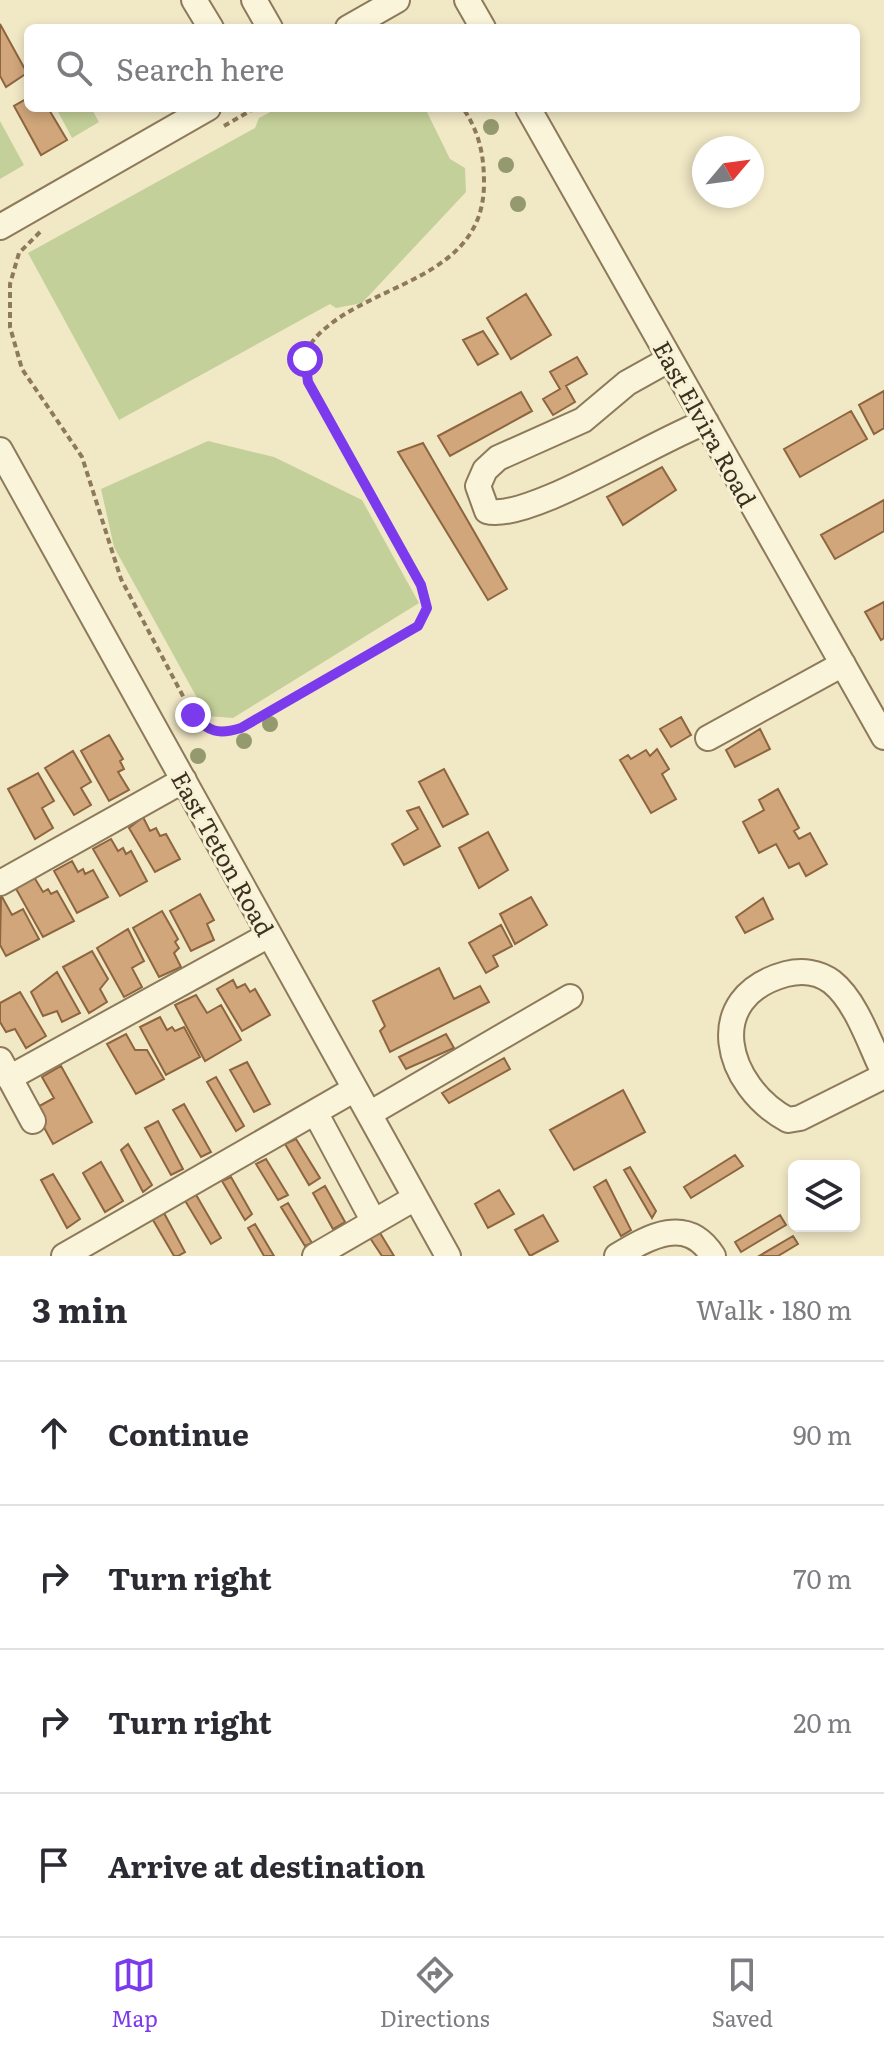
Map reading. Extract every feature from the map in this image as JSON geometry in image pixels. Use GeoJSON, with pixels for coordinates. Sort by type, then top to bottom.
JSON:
{"type":"FeatureCollection","features":[{"type":"Feature","properties":{"kind":"street"},"geometry":{"type":"LineString","coordinates":[[194,0],[209,24]]}},
{"type":"Feature","properties":{"kind":"street"},"geometry":{"type":"LineString","coordinates":[[254,0],[268,24]]}},
{"type":"Feature","properties":{"kind":"street"},"geometry":{"type":"LineString","coordinates":[[355,24],[397,0]]}},
{"type":"Feature","properties":{"kind":"street"},"geometry":{"type":"LineString","coordinates":[[467,0],[481,24]]}},
{"type":"Feature","properties":{"kind":"street","name":"East Elvira Road"},"geometry":{"type":"LineString","coordinates":[[530,112],[884,737]]}},
{"type":"Feature","properties":{"kind":"street"},"geometry":{"type":"LineString","coordinates":[[0,227],[212,119]]}},
{"type":"Feature","properties":{"kind":"street"},"geometry":{"type":"LineString","coordinates":[[670,359],[627,383],[583,420],[498,458],[485,470],[478,486],[487,511],[500,516],[556,495],[674,433],[706,422]]}},
{"type":"Feature","properties":{"kind":"street","name":"East Teton Road"},"geometry":{"type":"LineString","coordinates":[[0,450],[448,1256]]}},
{"type":"Feature","properties":{"kind":"street"},"geometry":{"type":"LineString","coordinates":[[708,738],[843,664]]}},
{"type":"Feature","properties":{"kind":"street"},"geometry":{"type":"LineString","coordinates":[[0,883],[184,780]]}},
{"type":"Feature","properties":{"kind":"street"},"geometry":{"type":"LineString","coordinates":[[33,1121],[5,1069],[269,935]]}},
{"type":"Feature","properties":{"kind":"street"},"geometry":{"type":"LineString","coordinates":[[797,971],[819,974],[834,983],[847,1000],[884,1074],[800,1118],[788,1120],[762,1102],[737,1064],[728,1041],[734,1017],[753,989],[773,978],[797,971]]}},
{"type":"Feature","properties":{"kind":"street"},"geometry":{"type":"LineString","coordinates":[[369,1114],[570,997]]}},
{"type":"Feature","properties":{"kind":"street"},"geometry":{"type":"LineString","coordinates":[[64,1256],[355,1089]]}},
{"type":"Feature","properties":{"kind":"street"},"geometry":{"type":"LineString","coordinates":[[315,1112],[374,1222]]}},
{"type":"Feature","properties":{"kind":"street"},"geometry":{"type":"LineString","coordinates":[[315,1256],[415,1198]]}},
{"type":"Feature","properties":{"kind":"street"},"geometry":{"type":"LineString","coordinates":[[617,1256],[648,1238],[686,1233],[704,1241],[713,1256]]}},
{"type":"Feature","properties":{"kind":"path"},"geometry":{"type":"LineString","coordinates":[[212,119],[239,112]]}},
{"type":"Feature","properties":{"kind":"path"},"geometry":{"type":"LineString","coordinates":[[44,228],[19,253],[10,284],[10,327],[22,369],[82,457],[121,579],[193,715],[207,730],[221,734],[241,728],[418,626],[427,608],[421,585],[308,382],[305,359],[315,337],[341,318],[436,267],[453,254],[472,232],[484,196],[484,158],[475,127],[466,112]]}},
{"type":"Feature","properties":{"kind":"green space"},"geometry":{"type":"Polygon","coordinates":[[[58,112],[93,112],[99,122],[72,138],[58,112]]]}},
{"type":"Feature","properties":{"kind":"green space"},"geometry":{"type":"Polygon","coordinates":[[[270,112],[427,112],[450,159],[465,168],[466,192],[362,303],[336,308],[330,304],[119,420],[28,253],[255,128],[259,118],[270,112]]]}},
{"type":"Feature","properties":{"kind":"green space"},"geometry":{"type":"Polygon","coordinates":[[[0,121],[24,165],[0,179],[0,121]]]}},
{"type":"Feature","properties":{"kind":"green space"},"geometry":{"type":"Polygon","coordinates":[[[208,441],[274,457],[362,500],[419,603],[233,718],[207,716],[114,547],[101,489],[208,441]]]}},
{"type":"Feature","properties":{"kind":"building"},"geometry":{"type":"Polygon","coordinates":[[[0,24],[24,68],[24,75],[6,87],[0,76],[0,24]]]}},
{"type":"Feature","properties":{"kind":"building"},"geometry":{"type":"Polygon","coordinates":[[[24,100],[24,112],[50,112],[67,140],[41,155],[14,106],[24,100]]]}},
{"type":"Feature","properties":{"kind":"building"},"geometry":{"type":"Polygon","coordinates":[[[526,294],[551,335],[511,359],[487,318],[526,294]]]}},
{"type":"Feature","properties":{"kind":"building"},"geometry":{"type":"Polygon","coordinates":[[[483,331],[498,354],[478,365],[463,340],[483,331]]]}},
{"type":"Feature","properties":{"kind":"building"},"geometry":{"type":"Polygon","coordinates":[[[577,357],[587,374],[566,386],[575,402],[553,415],[543,399],[560,389],[550,372],[577,357]]]}},
{"type":"Feature","properties":{"kind":"building"},"geometry":{"type":"Polygon","coordinates":[[[884,391],[884,428],[874,434],[859,405],[884,391]]]}},
{"type":"Feature","properties":{"kind":"building"},"geometry":{"type":"Polygon","coordinates":[[[521,392],[532,411],[450,456],[438,436],[521,392]]]}},
{"type":"Feature","properties":{"kind":"building"},"geometry":{"type":"Polygon","coordinates":[[[851,411],[867,439],[800,477],[784,449],[851,411]]]}},
{"type":"Feature","properties":{"kind":"building"},"geometry":{"type":"Polygon","coordinates":[[[423,443],[507,589],[488,600],[398,452],[423,443]]]}},
{"type":"Feature","properties":{"kind":"building"},"geometry":{"type":"Polygon","coordinates":[[[662,467],[676,490],[623,525],[607,497],[662,467]]]}},
{"type":"Feature","properties":{"kind":"building"},"geometry":{"type":"Polygon","coordinates":[[[884,500],[884,531],[835,559],[821,535],[884,500]]]}},
{"type":"Feature","properties":{"kind":"building"},"geometry":{"type":"Polygon","coordinates":[[[884,602],[884,638],[881,640],[865,612],[884,602]]]}},
{"type":"Feature","properties":{"kind":"building"},"geometry":{"type":"Polygon","coordinates":[[[681,717],[691,735],[671,747],[660,729],[681,717]]]}},
{"type":"Feature","properties":{"kind":"building"},"geometry":{"type":"Polygon","coordinates":[[[760,729],[770,749],[735,767],[726,750],[760,729]]]}},
{"type":"Feature","properties":{"kind":"building"},"geometry":{"type":"Polygon","coordinates":[[[109,735],[123,759],[120,761],[124,769],[118,772],[129,790],[109,801],[81,751],[109,735]]]}},
{"type":"Feature","properties":{"kind":"building"},"geometry":{"type":"Polygon","coordinates":[[[657,749],[669,769],[662,774],[676,799],[651,813],[620,760],[628,755],[631,759],[646,750],[650,756],[657,749]]]}},
{"type":"Feature","properties":{"kind":"building"},"geometry":{"type":"Polygon","coordinates":[[[73,751],[91,782],[81,788],[91,805],[74,815],[45,768],[73,751]]]}},
{"type":"Feature","properties":{"kind":"building"},"geometry":{"type":"Polygon","coordinates":[[[444,769],[468,814],[443,827],[419,782],[444,769]]]}},
{"type":"Feature","properties":{"kind":"building"},"geometry":{"type":"Polygon","coordinates":[[[38,773],[54,801],[42,808],[53,828],[35,839],[8,789],[38,773]]]}},
{"type":"Feature","properties":{"kind":"building"},"geometry":{"type":"Polygon","coordinates":[[[778,789],[799,828],[794,831],[799,839],[810,833],[827,864],[806,876],[799,863],[789,868],[776,844],[759,853],[743,822],[764,810],[759,800],[778,789]]]}},
{"type":"Feature","properties":{"kind":"building"},"geometry":{"type":"Polygon","coordinates":[[[419,807],[440,846],[404,865],[392,844],[418,829],[407,811],[419,807]]]}},
{"type":"Feature","properties":{"kind":"building"},"geometry":{"type":"Polygon","coordinates":[[[143,817],[150,831],[156,828],[160,836],[166,834],[180,859],[155,872],[129,828],[143,817]]]}},
{"type":"Feature","properties":{"kind":"building"},"geometry":{"type":"Polygon","coordinates":[[[488,832],[508,870],[479,888],[459,848],[488,832]]]}},
{"type":"Feature","properties":{"kind":"building"},"geometry":{"type":"Polygon","coordinates":[[[111,839],[118,851],[123,848],[126,854],[131,851],[147,881],[120,896],[93,849],[111,839]]]}},
{"type":"Feature","properties":{"kind":"building"},"geometry":{"type":"Polygon","coordinates":[[[72,861],[78,872],[83,869],[85,874],[93,870],[108,897],[77,913],[54,871],[72,861]]]}},
{"type":"Feature","properties":{"kind":"building"},"geometry":{"type":"Polygon","coordinates":[[[34,877],[43,892],[48,889],[51,894],[57,891],[74,921],[43,937],[15,887],[34,877]]]}},
{"type":"Feature","properties":{"kind":"building"},"geometry":{"type":"Polygon","coordinates":[[[200,894],[214,920],[207,924],[214,940],[191,951],[170,911],[200,894]]]}},
{"type":"Feature","properties":{"kind":"building"},"geometry":{"type":"Polygon","coordinates":[[[1,895],[12,915],[23,909],[39,939],[6,956],[0,945],[1,895]]]}},
{"type":"Feature","properties":{"kind":"building"},"geometry":{"type":"Polygon","coordinates":[[[531,897],[547,925],[515,944],[500,914],[531,897]]]}},
{"type":"Feature","properties":{"kind":"building"},"geometry":{"type":"Polygon","coordinates":[[[763,898],[773,919],[745,933],[736,917],[763,898]]]}},
{"type":"Feature","properties":{"kind":"building"},"geometry":{"type":"Polygon","coordinates":[[[162,911],[178,939],[175,942],[179,948],[174,953],[181,967],[159,977],[133,928],[162,911]]]}},
{"type":"Feature","properties":{"kind":"building"},"geometry":{"type":"Polygon","coordinates":[[[501,925],[512,946],[493,956],[498,966],[486,973],[469,943],[501,925]]]}},
{"type":"Feature","properties":{"kind":"building"},"geometry":{"type":"Polygon","coordinates":[[[128,929],[144,961],[132,968],[142,987],[124,997],[97,948],[128,929]]]}},
{"type":"Feature","properties":{"kind":"building"},"geometry":{"type":"Polygon","coordinates":[[[92,951],[108,979],[100,989],[107,1002],[89,1013],[63,967],[92,951]]]}},
{"type":"Feature","properties":{"kind":"building"},"geometry":{"type":"Polygon","coordinates":[[[439,968],[454,999],[480,986],[489,1002],[390,1052],[380,1031],[385,1026],[373,1001],[439,968]]]}},
{"type":"Feature","properties":{"kind":"building"},"geometry":{"type":"Polygon","coordinates":[[[57,972],[80,1013],[62,1022],[57,1011],[43,1016],[31,992],[57,972]]]}},
{"type":"Feature","properties":{"kind":"building"},"geometry":{"type":"Polygon","coordinates":[[[233,980],[237,988],[245,984],[250,992],[255,989],[270,1015],[242,1031],[217,989],[233,980]]]}},
{"type":"Feature","properties":{"kind":"building"},"geometry":{"type":"Polygon","coordinates":[[[20,992],[46,1036],[26,1048],[15,1029],[6,1032],[0,1022],[0,1003],[20,992]]]}},
{"type":"Feature","properties":{"kind":"building"},"geometry":{"type":"Polygon","coordinates":[[[196,995],[207,1013],[221,1005],[241,1040],[205,1061],[175,1005],[196,995]]]}},
{"type":"Feature","properties":{"kind":"building"},"geometry":{"type":"Polygon","coordinates":[[[160,1017],[167,1030],[184,1027],[200,1057],[166,1075],[140,1027],[160,1017]]]}},
{"type":"Feature","properties":{"kind":"building"},"geometry":{"type":"Polygon","coordinates":[[[126,1034],[135,1050],[147,1050],[164,1079],[136,1094],[107,1044],[126,1034]]]}},
{"type":"Feature","properties":{"kind":"building"},"geometry":{"type":"Polygon","coordinates":[[[446,1034],[454,1048],[406,1069],[399,1057],[446,1034]]]}},
{"type":"Feature","properties":{"kind":"building"},"geometry":{"type":"Polygon","coordinates":[[[504,1058],[510,1069],[449,1103],[442,1093],[504,1058]]]}},
{"type":"Feature","properties":{"kind":"building"},"geometry":{"type":"Polygon","coordinates":[[[247,1062],[270,1104],[254,1112],[230,1070],[247,1062]]]}},
{"type":"Feature","properties":{"kind":"building"},"geometry":{"type":"Polygon","coordinates":[[[61,1066],[92,1122],[53,1144],[34,1109],[54,1098],[42,1077],[61,1066]]]}},
{"type":"Feature","properties":{"kind":"building"},"geometry":{"type":"Polygon","coordinates":[[[216,1077],[244,1126],[236,1131],[207,1082],[216,1077]]]}},
{"type":"Feature","properties":{"kind":"building"},"geometry":{"type":"Polygon","coordinates":[[[623,1090],[645,1132],[574,1170],[550,1130],[623,1090]]]}},
{"type":"Feature","properties":{"kind":"building"},"geometry":{"type":"Polygon","coordinates":[[[184,1104],[211,1152],[201,1157],[173,1110],[184,1104]]]}},
{"type":"Feature","properties":{"kind":"building"},"geometry":{"type":"Polygon","coordinates":[[[158,1121],[183,1169],[171,1175],[145,1128],[158,1121]]]}},
{"type":"Feature","properties":{"kind":"building"},"geometry":{"type":"Polygon","coordinates":[[[296,1139],[320,1178],[309,1185],[285,1144],[296,1139]]]}},
{"type":"Feature","properties":{"kind":"building"},"geometry":{"type":"Polygon","coordinates":[[[128,1144],[152,1185],[143,1192],[121,1150],[128,1144]]]}},
{"type":"Feature","properties":{"kind":"building"},"geometry":{"type":"Polygon","coordinates":[[[735,1155],[743,1166],[691,1198],[684,1187],[735,1155]]]}},
{"type":"Feature","properties":{"kind":"building"},"geometry":{"type":"Polygon","coordinates":[[[266,1159],[288,1195],[278,1200],[256,1164],[266,1159]]]}},
{"type":"Feature","properties":{"kind":"building"},"geometry":{"type":"Polygon","coordinates":[[[101,1162],[123,1201],[105,1212],[83,1173],[101,1162]]]}},
{"type":"Feature","properties":{"kind":"building"},"geometry":{"type":"Polygon","coordinates":[[[630,1167],[656,1211],[652,1218],[624,1170],[630,1167]]]}},
{"type":"Feature","properties":{"kind":"building"},"geometry":{"type":"Polygon","coordinates":[[[53,1174],[80,1219],[67,1228],[41,1180],[53,1174]]]}},
{"type":"Feature","properties":{"kind":"building"},"geometry":{"type":"Polygon","coordinates":[[[231,1177],[252,1214],[245,1220],[222,1181],[231,1177]]]}},
{"type":"Feature","properties":{"kind":"building"},"geometry":{"type":"Polygon","coordinates":[[[606,1180],[631,1230],[621,1236],[594,1187],[606,1180]]]}},
{"type":"Feature","properties":{"kind":"building"},"geometry":{"type":"Polygon","coordinates":[[[325,1186],[345,1222],[333,1229],[313,1193],[325,1186]]]}},
{"type":"Feature","properties":{"kind":"building"},"geometry":{"type":"Polygon","coordinates":[[[499,1190],[514,1214],[488,1228],[475,1204],[499,1190]]]}},
{"type":"Feature","properties":{"kind":"building"},"geometry":{"type":"Polygon","coordinates":[[[195,1193],[221,1238],[211,1244],[184,1199],[195,1193]]]}},
{"type":"Feature","properties":{"kind":"building"},"geometry":{"type":"Polygon","coordinates":[[[288,1203],[312,1243],[305,1246],[281,1207],[288,1203]]]}},
{"type":"Feature","properties":{"kind":"building"},"geometry":{"type":"Polygon","coordinates":[[[164,1213],[185,1252],[178,1256],[174,1256],[153,1220],[164,1213]]]}},
{"type":"Feature","properties":{"kind":"building"},"geometry":{"type":"Polygon","coordinates":[[[543,1215],[558,1241],[530,1256],[515,1230],[543,1215]]]}},
{"type":"Feature","properties":{"kind":"building"},"geometry":{"type":"Polygon","coordinates":[[[780,1215],[786,1225],[741,1252],[735,1242],[780,1215]]]}},
{"type":"Feature","properties":{"kind":"building"},"geometry":{"type":"Polygon","coordinates":[[[255,1224],[274,1256],[264,1256],[248,1228],[255,1224]]]}},
{"type":"Feature","properties":{"kind":"building"},"geometry":{"type":"Polygon","coordinates":[[[380,1233],[394,1256],[382,1256],[370,1238],[380,1233]]]}},
{"type":"Feature","properties":{"kind":"building"},"geometry":{"type":"Polygon","coordinates":[[[793,1236],[798,1244],[778,1256],[759,1256],[793,1236]]]}},
{"type":"Feature","properties":{"kind":"route"},"geometry":{"type":"LineString","coordinates":[[193,715],[207,730],[221,734],[241,728],[418,626],[427,608],[421,585],[308,382],[305,359]]}}]}
